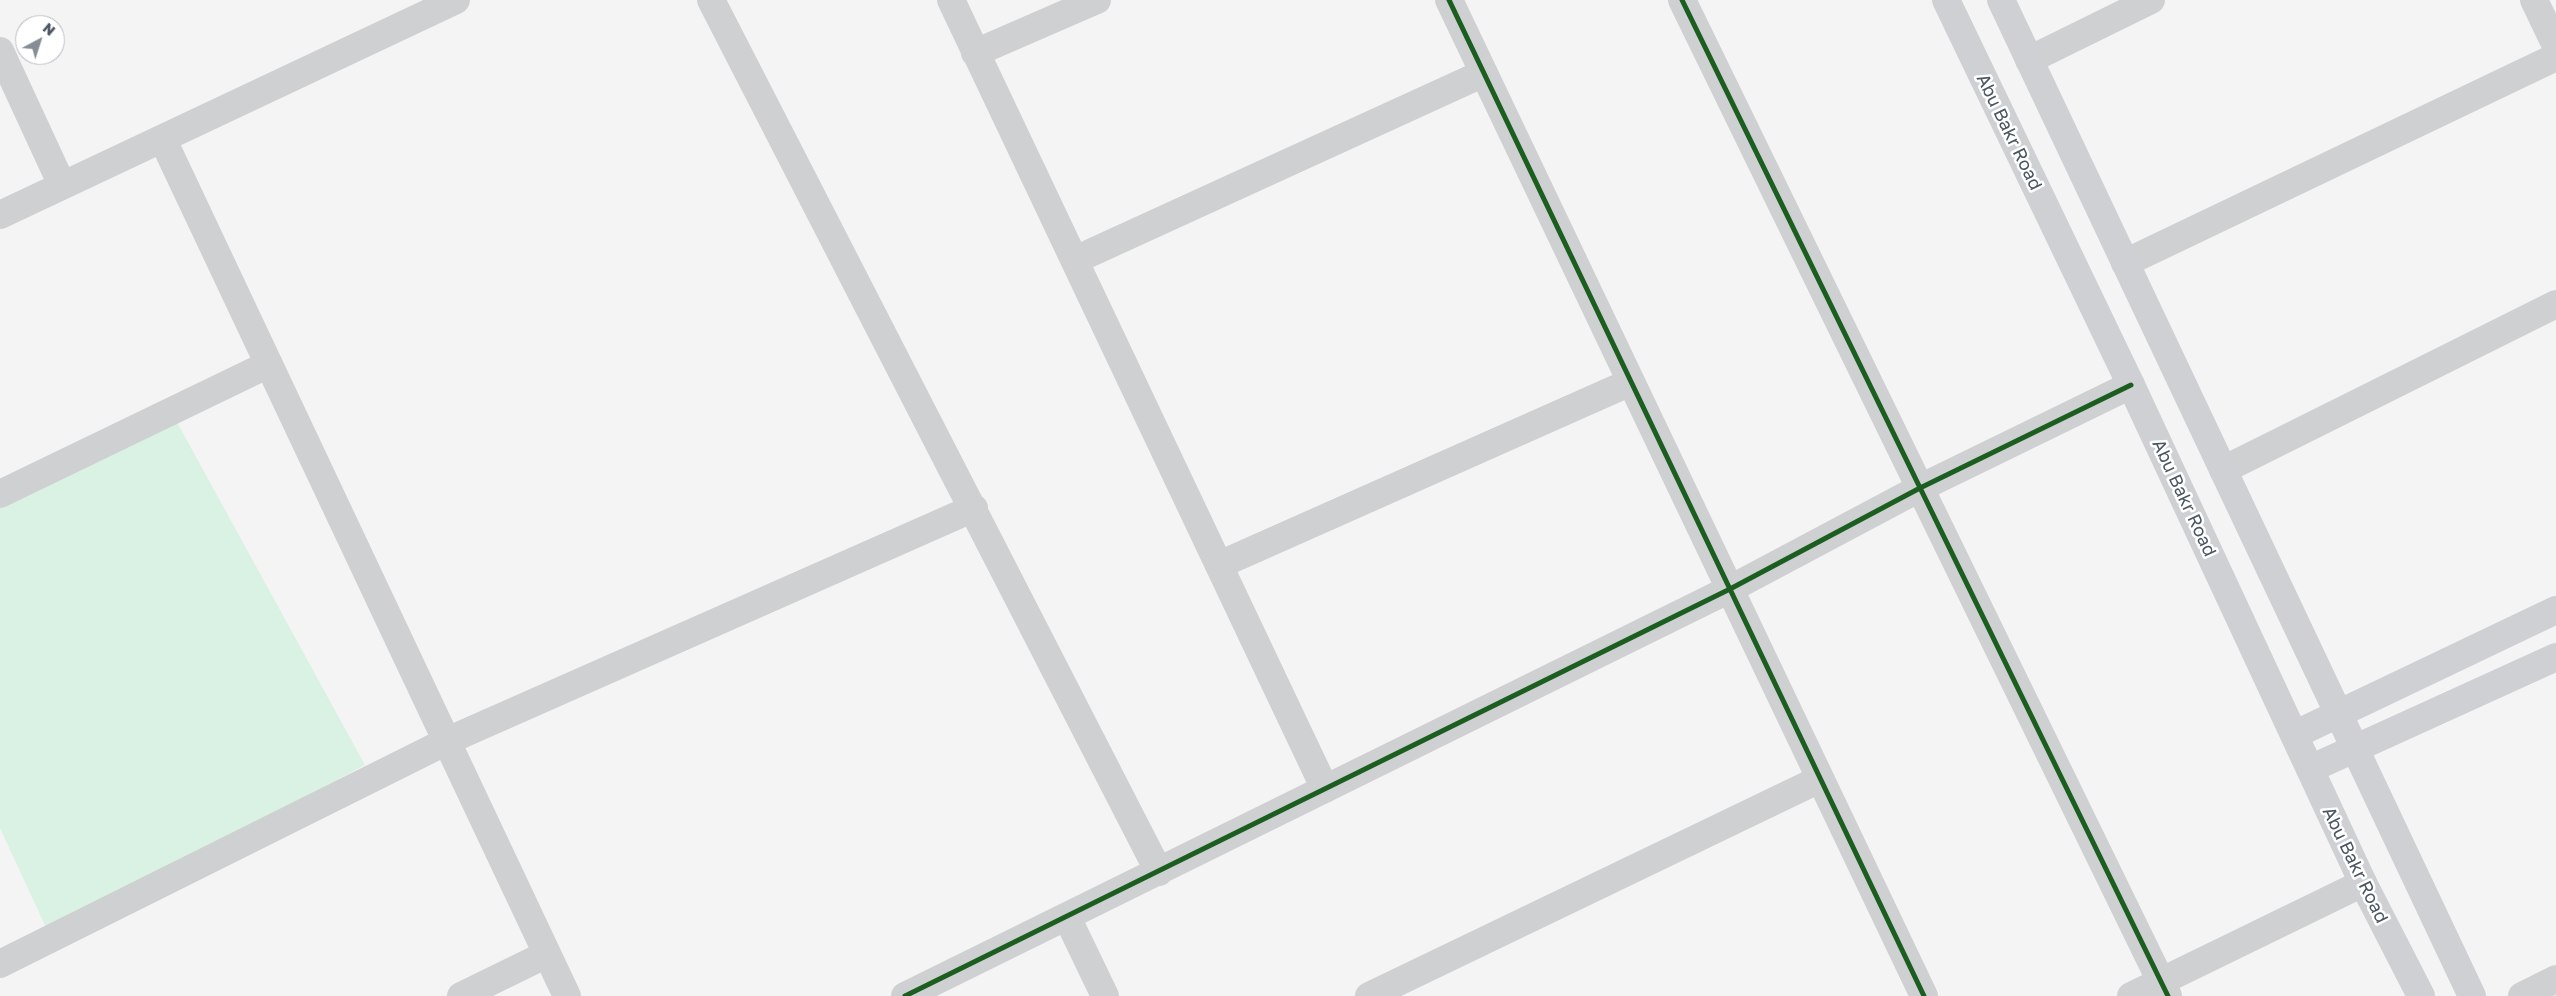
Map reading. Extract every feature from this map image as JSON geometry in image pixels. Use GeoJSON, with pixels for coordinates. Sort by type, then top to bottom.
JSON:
{"type":"FeatureCollection","features":[{"type":"Feature","properties":{"kind":"main road","name":"Abu Bakr Road"},"geometry":{"type":"LineString","coordinates":[[1946,0],[2130,384],[2363,883],[2421,996]]}},
{"type":"Feature","properties":{"kind":"main road"},"geometry":{"type":"LineString","coordinates":[[2001,0],[2472,996]]}},
{"type":"Feature","properties":{"kind":"main road"},"geometry":{"type":"LineString","coordinates":[[2294,735],[2556,610]]}},
{"type":"Feature","properties":{"kind":"main road"},"geometry":{"type":"LineString","coordinates":[[2310,769],[2556,657]]}},
{"type":"Feature","properties":{"kind":"street"},"geometry":{"type":"LineString","coordinates":[[0,215],[163,140],[456,0]]}},
{"type":"Feature","properties":{"kind":"street"},"geometry":{"type":"LineString","coordinates":[[711,0],[974,508],[1159,872]]}},
{"type":"Feature","properties":{"kind":"street"},"geometry":{"type":"LineString","coordinates":[[951,0],[1325,789]]}},
{"type":"Feature","properties":{"kind":"street"},"geometry":{"type":"LineString","coordinates":[[976,53],[1097,0]]}},
{"type":"Feature","properties":{"kind":"street"},"geometry":{"type":"LineString","coordinates":[[1449,0],[1924,996]]}},
{"type":"Feature","properties":{"kind":"street"},"geometry":{"type":"LineString","coordinates":[[1682,0],[2165,989]]}},
{"type":"Feature","properties":{"kind":"street"},"geometry":{"type":"LineString","coordinates":[[2029,60],[2151,0]]}},
{"type":"Feature","properties":{"kind":"street"},"geometry":{"type":"LineString","coordinates":[[2534,0],[2556,46]]}},
{"type":"Feature","properties":{"kind":"street"},"geometry":{"type":"LineString","coordinates":[[0,51],[62,185]]}},
{"type":"Feature","properties":{"kind":"street"},"geometry":{"type":"LineString","coordinates":[[2125,263],[2556,57]]}},
{"type":"Feature","properties":{"kind":"street"},"geometry":{"type":"LineString","coordinates":[[1074,260],[1484,74]]}},
{"type":"Feature","properties":{"kind":"street"},"geometry":{"type":"LineString","coordinates":[[163,140],[567,996]]}},
{"type":"Feature","properties":{"kind":"street"},"geometry":{"type":"LineString","coordinates":[[2222,470],[2556,304]]}},
{"type":"Feature","properties":{"kind":"street"},"geometry":{"type":"LineString","coordinates":[[0,494],[269,364]]}},
{"type":"Feature","properties":{"kind":"street"},"geometry":{"type":"LineString","coordinates":[[1219,565],[1631,382]]}},
{"type":"Feature","properties":{"kind":"street"},"geometry":{"type":"LineString","coordinates":[[905,996],[1730,589],[1920,488],[2130,384]]}},
{"type":"Feature","properties":{"kind":"street"},"geometry":{"type":"LineString","coordinates":[[0,964],[447,741],[974,508]]}},
{"type":"Feature","properties":{"kind":"street"},"geometry":{"type":"LineString","coordinates":[[1369,996],[1820,779]]}},
{"type":"Feature","properties":{"kind":"street"},"geometry":{"type":"LineString","coordinates":[[2131,996],[2165,989],[2363,883]]}},
{"type":"Feature","properties":{"kind":"street"},"geometry":{"type":"LineString","coordinates":[[1067,917],[1105,996]]}},
{"type":"Feature","properties":{"kind":"street"},"geometry":{"type":"LineString","coordinates":[[461,996],[547,954]]}},
{"type":"Feature","properties":{"kind":"street"},"geometry":{"type":"LineString","coordinates":[[2522,996],[2556,979]]}},
{"type":"Feature","properties":{"kind":"green space"},"geometry":{"type":"Polygon","coordinates":[[[167,404],[365,765],[49,934],[0,828],[0,486],[167,404]]]}},
{"type":"Feature","properties":{"kind":"cycle path"},"geometry":{"type":"LineString","coordinates":[[1449,0],[1924,996]]}},
{"type":"Feature","properties":{"kind":"cycle path"},"geometry":{"type":"LineString","coordinates":[[1682,0],[2168,996]]}},
{"type":"Feature","properties":{"kind":"cycle path"},"geometry":{"type":"LineString","coordinates":[[905,996],[1730,589],[1920,488],[2131,385]]}}]}
